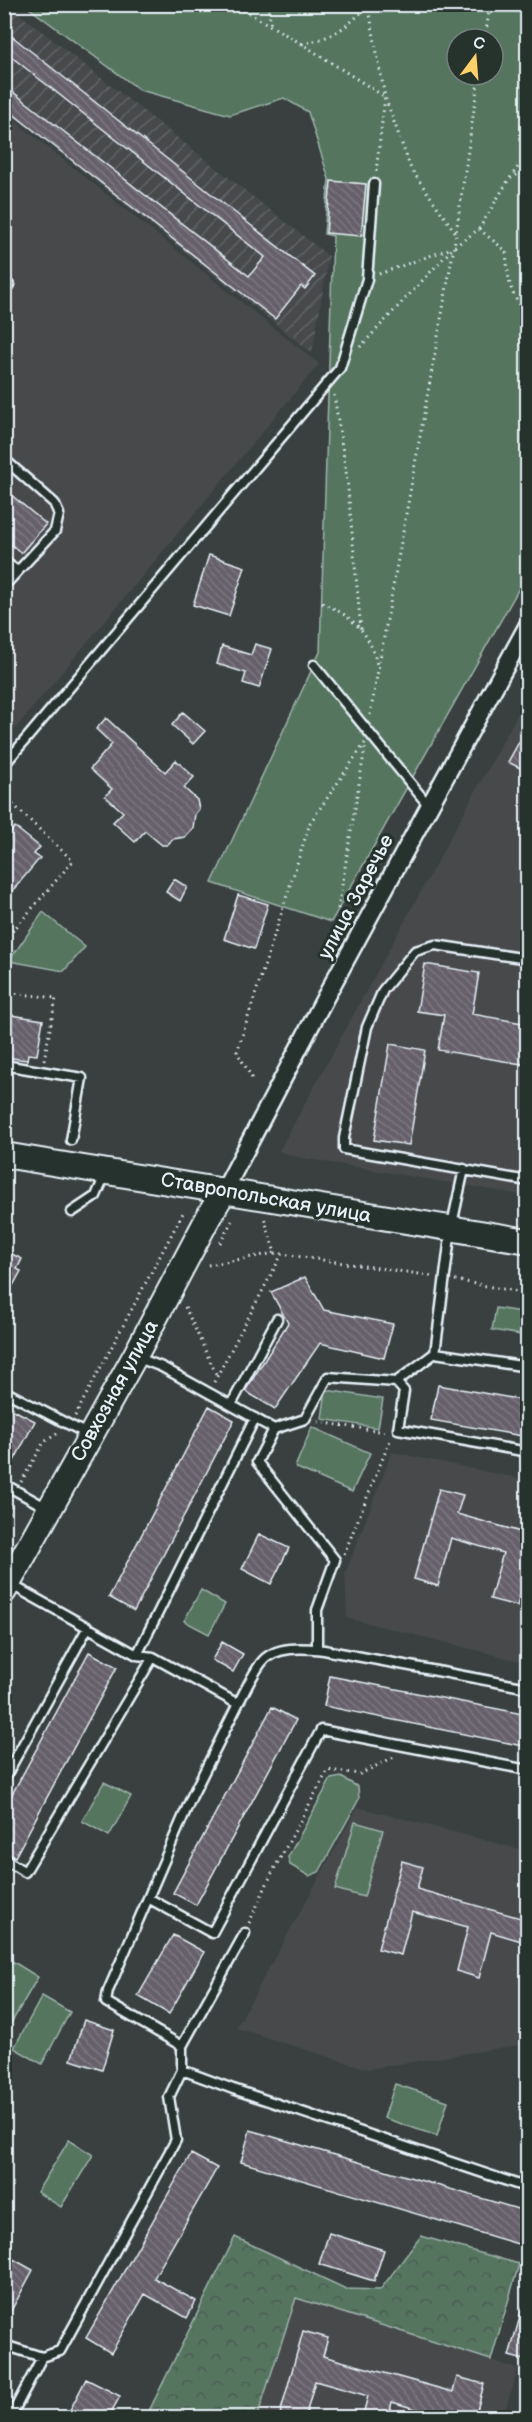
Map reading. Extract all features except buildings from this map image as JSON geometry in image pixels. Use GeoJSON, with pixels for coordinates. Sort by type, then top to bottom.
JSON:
{"type":"FeatureCollection","features":[{"type":"Feature","properties":{"kind":"main road","name":"Ставропольская улица"},"geometry":{"type":"LineString","coordinates":[[4,1155],[107,1170],[528,1241]]}},
{"type":"Feature","properties":{"kind":"main road","name":"Совхозная улица"},"geometry":{"type":"LineString","coordinates":[[7,1587],[50,1510],[80,1431],[135,1356],[208,1216],[224,1191]]}},
{"type":"Feature","properties":{"kind":"street","name":"улица Заречье"},"geometry":{"type":"LineString","coordinates":[[224,1191],[325,998],[528,625]]}},
{"type":"Feature","properties":{"kind":"lane"},"geometry":{"type":"LineString","coordinates":[[4,765],[340,368],[367,279],[375,184]]}},
{"type":"Feature","properties":{"kind":"lane"},"geometry":{"type":"LineString","coordinates":[[4,281],[9,285],[4,290]]}},
{"type":"Feature","properties":{"kind":"lane"},"geometry":{"type":"LineString","coordinates":[[4,459],[54,503],[59,514],[55,531],[4,586]]}},
{"type":"Feature","properties":{"kind":"lane"},"geometry":{"type":"LineString","coordinates":[[4,561],[17,571]]}},
{"type":"Feature","properties":{"kind":"lane"},"geometry":{"type":"LineString","coordinates":[[314,665],[368,728],[429,806]]}},
{"type":"Feature","properties":{"kind":"lane"},"geometry":{"type":"LineString","coordinates":[[528,959],[435,945],[415,951],[383,990],[366,1027],[344,1138],[344,1149],[528,1181]]}},
{"type":"Feature","properties":{"kind":"lane"},"geometry":{"type":"LineString","coordinates":[[4,1065],[82,1078],[71,1140]]}},
{"type":"Feature","properties":{"kind":"lane"},"geometry":{"type":"LineString","coordinates":[[435,1353],[451,1228],[464,1169]]}},
{"type":"Feature","properties":{"kind":"lane"},"geometry":{"type":"LineString","coordinates":[[72,1212],[96,1196],[107,1170]]}},
{"type":"Feature","properties":{"kind":"lane"},"geometry":{"type":"LineString","coordinates":[[231,1405],[277,1319]]}},
{"type":"Feature","properties":{"kind":"lane"},"geometry":{"type":"LineString","coordinates":[[317,1649],[317,1610],[335,1560],[257,1462],[274,1429],[305,1419],[328,1377],[396,1382],[435,1353],[528,1367]]}},
{"type":"Feature","properties":{"kind":"lane"},"geometry":{"type":"LineString","coordinates":[[135,1356],[162,1367],[274,1429]]}},
{"type":"Feature","properties":{"kind":"lane"},"geometry":{"type":"LineString","coordinates":[[396,1382],[404,1391],[398,1429],[528,1452]]}},
{"type":"Feature","properties":{"kind":"lane"},"geometry":{"type":"LineString","coordinates":[[4,1391],[80,1431]]}},
{"type":"Feature","properties":{"kind":"lane"},"geometry":{"type":"LineString","coordinates":[[137,1655],[255,1418]]}},
{"type":"Feature","properties":{"kind":"lane"},"geometry":{"type":"LineString","coordinates":[[4,1484],[50,1510]]}},
{"type":"Feature","properties":{"kind":"lane"},"geometry":{"type":"LineString","coordinates":[[7,1587],[88,1627],[137,1655],[153,1658],[238,1704]]}},
{"type":"Feature","properties":{"kind":"lane"},"geometry":{"type":"LineString","coordinates":[[4,1779],[88,1627]]}},
{"type":"Feature","properties":{"kind":"lane"},"geometry":{"type":"LineString","coordinates":[[182,2046],[106,2002],[108,1991],[192,1796],[262,1661],[279,1652],[299,1648],[317,1649],[528,1689]]}},
{"type":"Feature","properties":{"kind":"lane"},"geometry":{"type":"LineString","coordinates":[[5,1862],[25,1872],[153,1658]]}},
{"type":"Feature","properties":{"kind":"lane"},"geometry":{"type":"LineString","coordinates":[[148,1898],[212,1933],[321,1731],[528,1770]]}},
{"type":"Feature","properties":{"kind":"lane"},"geometry":{"type":"LineString","coordinates":[[4,2345],[42,2357],[60,2351],[176,2140],[170,2097],[182,2070],[182,2046],[245,1933]]}},
{"type":"Feature","properties":{"kind":"lane"},"geometry":{"type":"LineString","coordinates":[[182,2070],[528,2188]]}},
{"type":"Feature","properties":{"kind":"lane"},"geometry":{"type":"LineString","coordinates":[[10,2418],[42,2357]]}},
{"type":"Feature","properties":{"kind":"path"},"geometry":{"type":"LineString","coordinates":[[233,4],[302,44],[385,98]]}},
{"type":"Feature","properties":{"kind":"path"},"geometry":{"type":"LineString","coordinates":[[268,4],[271,27]]}},
{"type":"Feature","properties":{"kind":"path"},"geometry":{"type":"LineString","coordinates":[[487,27],[490,4]]}},
{"type":"Feature","properties":{"kind":"path"},"geometry":{"type":"LineString","coordinates":[[302,44],[322,40],[346,27],[368,5]]}},
{"type":"Feature","properties":{"kind":"path"},"geometry":{"type":"LineString","coordinates":[[368,5],[385,98],[411,169],[455,232]]}},
{"type":"Feature","properties":{"kind":"path"},"geometry":{"type":"LineString","coordinates":[[338,909],[377,669],[454,247],[477,87]]}},
{"type":"Feature","properties":{"kind":"path"},"geometry":{"type":"LineString","coordinates":[[375,184],[385,98]]}},
{"type":"Feature","properties":{"kind":"path"},"geometry":{"type":"LineString","coordinates":[[340,368],[454,247],[479,229],[509,179],[528,153]]}},
{"type":"Feature","properties":{"kind":"path"},"geometry":{"type":"LineString","coordinates":[[509,179],[528,169]]}},
{"type":"Feature","properties":{"kind":"path"},"geometry":{"type":"LineString","coordinates":[[479,229],[506,251],[509,281],[515,300],[528,312]]}},
{"type":"Feature","properties":{"kind":"path"},"geometry":{"type":"LineString","coordinates":[[367,279],[454,247]]}},
{"type":"Feature","properties":{"kind":"path"},"geometry":{"type":"LineString","coordinates":[[331,379],[347,478],[361,630]]}},
{"type":"Feature","properties":{"kind":"path"},"geometry":{"type":"LineString","coordinates":[[322,603],[337,609],[354,621],[374,650],[377,669]]}},
{"type":"Feature","properties":{"kind":"path"},"geometry":{"type":"LineString","coordinates":[[252,1078],[237,1052],[310,822],[366,742]]}},
{"type":"Feature","properties":{"kind":"path"},"geometry":{"type":"LineString","coordinates":[[4,796],[73,861],[4,940]]}},
{"type":"Feature","properties":{"kind":"path"},"geometry":{"type":"LineString","coordinates":[[4,992],[56,998],[42,1071]]}},
{"type":"Feature","properties":{"kind":"path"},"geometry":{"type":"LineString","coordinates":[[262,1210],[275,1253]]}},
{"type":"Feature","properties":{"kind":"path"},"geometry":{"type":"LineString","coordinates":[[4,1524],[17,1491],[44,1442],[80,1431],[184,1211]]}},
{"type":"Feature","properties":{"kind":"path"},"geometry":{"type":"LineString","coordinates":[[217,1248],[232,1221]]}},
{"type":"Feature","properties":{"kind":"path"},"geometry":{"type":"LineString","coordinates":[[208,1265],[275,1253],[444,1278],[528,1294]]}},
{"type":"Feature","properties":{"kind":"path"},"geometry":{"type":"LineString","coordinates":[[208,1393],[282,1254]]}},
{"type":"Feature","properties":{"kind":"path"},"geometry":{"type":"LineString","coordinates":[[203,1274],[212,1256]]}},
{"type":"Feature","properties":{"kind":"path"},"geometry":{"type":"LineString","coordinates":[[189,1299],[184,1308],[217,1376]]}},
{"type":"Feature","properties":{"kind":"path"},"geometry":{"type":"LineString","coordinates":[[305,1419],[393,1434],[342,1560],[335,1560]]}},
{"type":"Feature","properties":{"kind":"path"},"geometry":{"type":"LineString","coordinates":[[245,1933],[273,1873],[328,1770],[360,1774],[413,1748]]}},
{"type":"Feature","properties":{"kind":"shaded area"},"geometry":{"type":"Polygon","coordinates":[[[4,5],[8,5],[329,256],[312,353],[5,109],[4,5]]]}},
{"type":"Feature","properties":{"kind":"shaded area"},"geometry":{"type":"Polygon","coordinates":[[[5,113],[319,364],[5,741],[5,113]]]}},
{"type":"Feature","properties":{"kind":"shaded area"},"geometry":{"type":"Polygon","coordinates":[[[527,697],[527,1196],[296,1157],[279,1151],[527,697]]]}},
{"type":"Feature","properties":{"kind":"shaded area"},"geometry":{"type":"Polygon","coordinates":[[[392,1452],[527,1480],[527,1663],[347,1618],[345,1574],[392,1452]]]}},
{"type":"Feature","properties":{"kind":"shaded area"},"geometry":{"type":"Polygon","coordinates":[[[358,1807],[527,1851],[527,2044],[368,2069],[236,2028],[358,1807]]]}},
{"type":"Feature","properties":{"kind":"shaded area"},"geometry":{"type":"Polygon","coordinates":[[[295,2297],[518,2369],[503,2417],[257,2418],[295,2297]]]}},
{"type":"Feature","properties":{"kind":"green space"},"geometry":{"type":"Polygon","coordinates":[[[25,5],[527,5],[527,574],[331,922],[212,883],[320,652],[333,236],[324,234],[329,179],[308,112],[284,98],[230,115],[140,90],[25,5]]]}},
{"type":"Feature","properties":{"kind":"green space"},"geometry":{"type":"Polygon","coordinates":[[[43,912],[85,947],[64,971],[9,961],[43,912]]]}},
{"type":"Feature","properties":{"kind":"green space"},"geometry":{"type":"Polygon","coordinates":[[[496,1308],[527,1313],[527,1336],[492,1330],[496,1308]]]}},
{"type":"Feature","properties":{"kind":"green space"},"geometry":{"type":"Polygon","coordinates":[[[326,1390],[383,1399],[378,1428],[322,1419],[326,1390]]]}},
{"type":"Feature","properties":{"kind":"green space"},"geometry":{"type":"Polygon","coordinates":[[[312,1427],[370,1453],[352,1492],[295,1467],[312,1427]]]}},
{"type":"Feature","properties":{"kind":"green space"},"geometry":{"type":"Polygon","coordinates":[[[201,1590],[225,1604],[209,1634],[184,1621],[201,1590]]]}},
{"type":"Feature","properties":{"kind":"green space"},"geometry":{"type":"Polygon","coordinates":[[[341,1777],[358,1787],[359,1799],[319,1872],[309,1876],[290,1865],[288,1857],[331,1779],[341,1777]]]}},
{"type":"Feature","properties":{"kind":"green space"},"geometry":{"type":"Polygon","coordinates":[[[104,1782],[131,1796],[109,1836],[82,1821],[104,1782]]]}},
{"type":"Feature","properties":{"kind":"green space"},"geometry":{"type":"Polygon","coordinates":[[[355,1822],[383,1830],[364,1897],[335,1889],[355,1822]]]}},
{"type":"Feature","properties":{"kind":"green space"},"geometry":{"type":"Polygon","coordinates":[[[12,1961],[38,1977],[6,2032],[5,1974],[12,1961]]]}},
{"type":"Feature","properties":{"kind":"green space"},"geometry":{"type":"Polygon","coordinates":[[[42,1996],[70,2012],[42,2064],[14,2048],[42,1996]]]}},
{"type":"Feature","properties":{"kind":"green space"},"geometry":{"type":"Polygon","coordinates":[[[395,2084],[448,2101],[437,2136],[384,2118],[395,2084]]]}},
{"type":"Feature","properties":{"kind":"green space"},"geometry":{"type":"Polygon","coordinates":[[[69,2140],[93,2155],[61,2207],[37,2192],[69,2140]]]}},
{"type":"Feature","properties":{"kind":"green space"},"geometry":{"type":"Polygon","coordinates":[[[421,2236],[519,2264],[491,2360],[296,2298],[257,2417],[146,2417],[235,2237],[346,2289],[380,2290],[421,2236]]]}}]}
